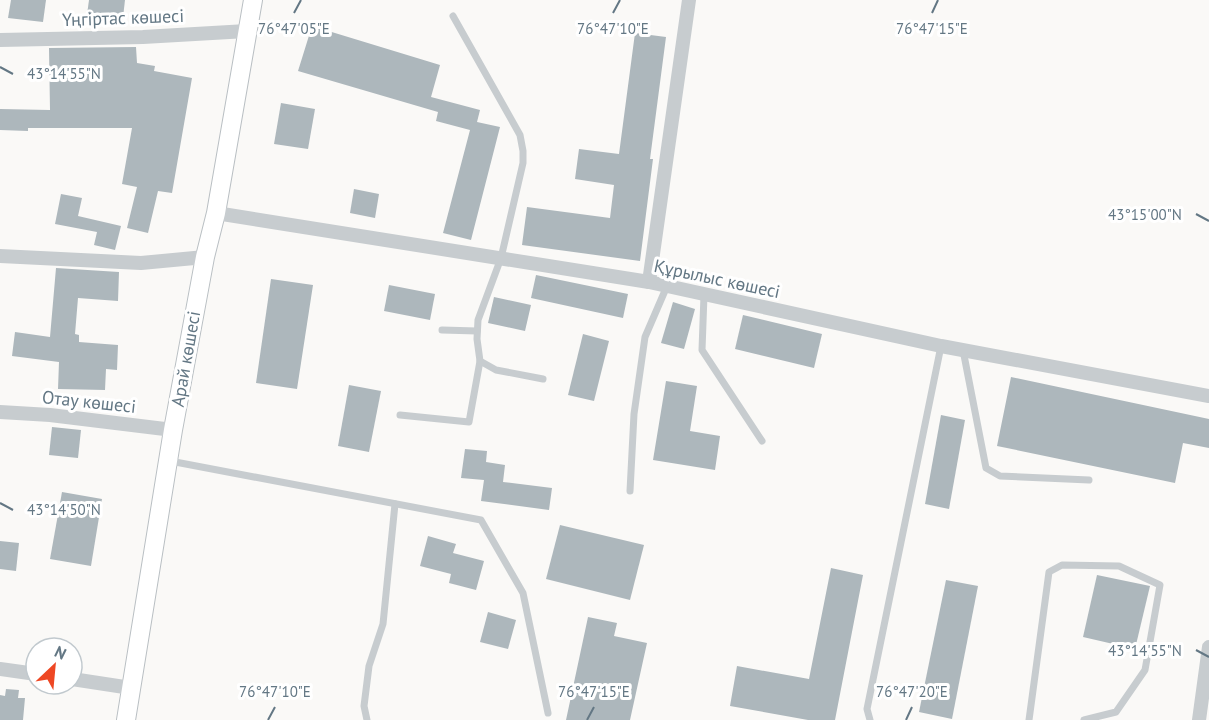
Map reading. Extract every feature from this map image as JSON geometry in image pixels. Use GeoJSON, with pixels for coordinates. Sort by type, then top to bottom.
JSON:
{"type":"FeatureCollection","features":[{"type":"Feature","properties":{"kind":"main road","name":"Арай көшесі"},"geometry":{"type":"LineString","coordinates":[[126,720],[173,430],[205,258],[216,213],[253,0]]}},
{"type":"Feature","properties":{"kind":"street"},"geometry":{"type":"LineString","coordinates":[[649,282],[688,0]]}},
{"type":"Feature","properties":{"kind":"street","name":"Үңгіртас көшесі"},"geometry":{"type":"LineString","coordinates":[[0,40],[143,37],[247,31]]}},
{"type":"Feature","properties":{"kind":"street","name":"Құрылыс көшесі"},"geometry":{"type":"LineString","coordinates":[[216,213],[649,282],[941,346],[1209,396]]}},
{"type":"Feature","properties":{"kind":"street"},"geometry":{"type":"LineString","coordinates":[[0,255],[141,263],[205,258]]}},
{"type":"Feature","properties":{"kind":"street","name":"Отау көшесі"},"geometry":{"type":"LineString","coordinates":[[0,412],[50,415],[173,430]]}},
{"type":"Feature","properties":{"kind":"street"},"geometry":{"type":"LineString","coordinates":[[1198,720],[1208,653]]}},
{"type":"Feature","properties":{"kind":"street"},"geometry":{"type":"LineString","coordinates":[[0,669],[24,672]]}},
{"type":"Feature","properties":{"kind":"street"},"geometry":{"type":"LineString","coordinates":[[84,682],[131,688]]}},
{"type":"Feature","properties":{"kind":"lane"},"geometry":{"type":"LineString","coordinates":[[400,416],[469,422],[480,361],[478,320],[501,258],[523,163],[520,135],[453,16]]}},
{"type":"Feature","properties":{"kind":"lane"},"geometry":{"type":"LineString","coordinates":[[630,491],[634,414],[645,337],[667,286]]}},
{"type":"Feature","properties":{"kind":"lane"},"geometry":{"type":"LineString","coordinates":[[704,295],[702,350],[762,441]]}},
{"type":"Feature","properties":{"kind":"lane"},"geometry":{"type":"LineString","coordinates":[[442,330],[477,331]]}},
{"type":"Feature","properties":{"kind":"lane"},"geometry":{"type":"LineString","coordinates":[[870,720],[867,709],[941,346]]}},
{"type":"Feature","properties":{"kind":"lane"},"geometry":{"type":"LineString","coordinates":[[963,350],[986,468],[1000,476],[1089,480]]}},
{"type":"Feature","properties":{"kind":"lane"},"geometry":{"type":"LineString","coordinates":[[480,361],[496,370],[543,379]]}},
{"type":"Feature","properties":{"kind":"lane"},"geometry":{"type":"LineString","coordinates":[[168,460],[481,520],[523,593],[548,713]]}},
{"type":"Feature","properties":{"kind":"lane"},"geometry":{"type":"LineString","coordinates":[[368,720],[364,706],[369,666],[383,624],[395,504]]}},
{"type":"Feature","properties":{"kind":"lane"},"geometry":{"type":"LineString","coordinates":[[1029,720],[1049,572],[1062,565],[1119,566],[1160,585],[1145,670],[1116,712],[1084,720]]}},
{"type":"Feature","properties":{"kind":"building"},"geometry":{"type":"Polygon","coordinates":[[[11,0],[46,0],[43,22],[8,18],[11,0]]]}},
{"type":"Feature","properties":{"kind":"building"},"geometry":{"type":"Polygon","coordinates":[[[89,0],[125,0],[122,26],[86,22],[89,0]]]}},
{"type":"Feature","properties":{"kind":"building"},"geometry":{"type":"Polygon","coordinates":[[[312,26],[440,65],[431,97],[480,110],[477,122],[500,127],[471,240],[443,233],[470,130],[436,121],[438,112],[298,71],[312,26]]]}},
{"type":"Feature","properties":{"kind":"building"},"geometry":{"type":"Polygon","coordinates":[[[635,33],[666,37],[650,159],[653,159],[640,261],[522,245],[527,207],[610,218],[614,185],[575,179],[579,149],[619,154],[635,33]]]}},
{"type":"Feature","properties":{"kind":"building"},"geometry":{"type":"Polygon","coordinates":[[[136,47],[137,63],[155,66],[154,71],[192,78],[172,193],[158,191],[148,233],[127,228],[137,187],[122,184],[132,128],[0,130],[0,109],[50,110],[49,48],[136,47]]]}},
{"type":"Feature","properties":{"kind":"building"},"geometry":{"type":"Polygon","coordinates":[[[281,103],[315,109],[308,149],[274,144],[281,103]]]}},
{"type":"Feature","properties":{"kind":"building"},"geometry":{"type":"Polygon","coordinates":[[[354,189],[379,194],[375,218],[350,213],[354,189]]]}},
{"type":"Feature","properties":{"kind":"building"},"geometry":{"type":"Polygon","coordinates":[[[61,194],[82,198],[78,216],[121,226],[115,250],[94,245],[97,232],[55,224],[61,194]]]}},
{"type":"Feature","properties":{"kind":"building"},"geometry":{"type":"Polygon","coordinates":[[[56,268],[119,272],[118,301],[78,298],[75,334],[79,335],[79,342],[118,345],[117,370],[106,369],[105,390],[58,389],[59,362],[12,356],[15,332],[50,337],[56,268]]]}},
{"type":"Feature","properties":{"kind":"building"},"geometry":{"type":"Polygon","coordinates":[[[536,275],[628,294],[623,318],[531,298],[536,275]]]}},
{"type":"Feature","properties":{"kind":"building"},"geometry":{"type":"Polygon","coordinates":[[[271,279],[313,285],[297,389],[256,383],[271,279]]]}},
{"type":"Feature","properties":{"kind":"building"},"geometry":{"type":"Polygon","coordinates":[[[389,285],[435,294],[430,320],[384,311],[389,285]]]}},
{"type":"Feature","properties":{"kind":"building"},"geometry":{"type":"Polygon","coordinates":[[[494,297],[531,305],[525,331],[488,323],[494,297]]]}},
{"type":"Feature","properties":{"kind":"building"},"geometry":{"type":"Polygon","coordinates":[[[673,302],[695,309],[684,349],[661,343],[673,302]]]}},
{"type":"Feature","properties":{"kind":"building"},"geometry":{"type":"Polygon","coordinates":[[[743,315],[822,334],[814,368],[735,349],[743,315]]]}},
{"type":"Feature","properties":{"kind":"building"},"geometry":{"type":"Polygon","coordinates":[[[583,334],[609,341],[594,401],[568,395],[583,334]]]}},
{"type":"Feature","properties":{"kind":"building"},"geometry":{"type":"Polygon","coordinates":[[[1011,377],[1209,419],[1209,448],[1183,443],[1175,483],[997,446],[1011,377]]]}},
{"type":"Feature","properties":{"kind":"building"},"geometry":{"type":"Polygon","coordinates":[[[666,381],[697,386],[690,431],[720,436],[715,470],[653,460],[666,381]]]}},
{"type":"Feature","properties":{"kind":"building"},"geometry":{"type":"Polygon","coordinates":[[[349,385],[381,391],[369,452],[338,446],[349,385]]]}},
{"type":"Feature","properties":{"kind":"building"},"geometry":{"type":"Polygon","coordinates":[[[941,415],[965,420],[949,509],[925,504],[941,415]]]}},
{"type":"Feature","properties":{"kind":"building"},"geometry":{"type":"Polygon","coordinates":[[[52,427],[81,430],[78,458],[49,455],[52,427]]]}},
{"type":"Feature","properties":{"kind":"building"},"geometry":{"type":"Polygon","coordinates":[[[465,449],[487,451],[486,462],[505,465],[503,482],[552,488],[549,510],[481,501],[484,480],[461,478],[465,449]]]}},
{"type":"Feature","properties":{"kind":"building"},"geometry":{"type":"Polygon","coordinates":[[[62,492],[102,499],[91,566],[50,559],[62,492]]]}},
{"type":"Feature","properties":{"kind":"building"},"geometry":{"type":"Polygon","coordinates":[[[560,525],[644,545],[630,600],[546,579],[560,525]]]}},
{"type":"Feature","properties":{"kind":"building"},"geometry":{"type":"Polygon","coordinates":[[[428,536],[456,544],[453,553],[484,561],[476,590],[449,583],[451,574],[420,566],[428,536]]]}},
{"type":"Feature","properties":{"kind":"building"},"geometry":{"type":"Polygon","coordinates":[[[0,541],[19,543],[16,571],[0,569],[0,541]]]}},
{"type":"Feature","properties":{"kind":"building"},"geometry":{"type":"Polygon","coordinates":[[[831,568],[863,575],[835,720],[808,720],[730,706],[737,666],[809,679],[831,568]]]}},
{"type":"Feature","properties":{"kind":"building"},"geometry":{"type":"Polygon","coordinates":[[[1097,575],[1150,586],[1135,649],[1083,637],[1097,575]]]}},
{"type":"Feature","properties":{"kind":"building"},"geometry":{"type":"Polygon","coordinates":[[[946,580],[978,586],[952,719],[919,712],[946,580]]]}},
{"type":"Feature","properties":{"kind":"building"},"geometry":{"type":"Polygon","coordinates":[[[488,612],[516,620],[508,649],[480,642],[488,612]]]}},
{"type":"Feature","properties":{"kind":"building"},"geometry":{"type":"Polygon","coordinates":[[[588,617],[617,623],[614,636],[647,643],[630,720],[566,720],[588,617]]]}},
{"type":"Feature","properties":{"kind":"building"},"geometry":{"type":"Polygon","coordinates":[[[6,689],[19,690],[18,698],[25,698],[23,720],[0,720],[0,695],[5,696],[6,689]]]}}]}
